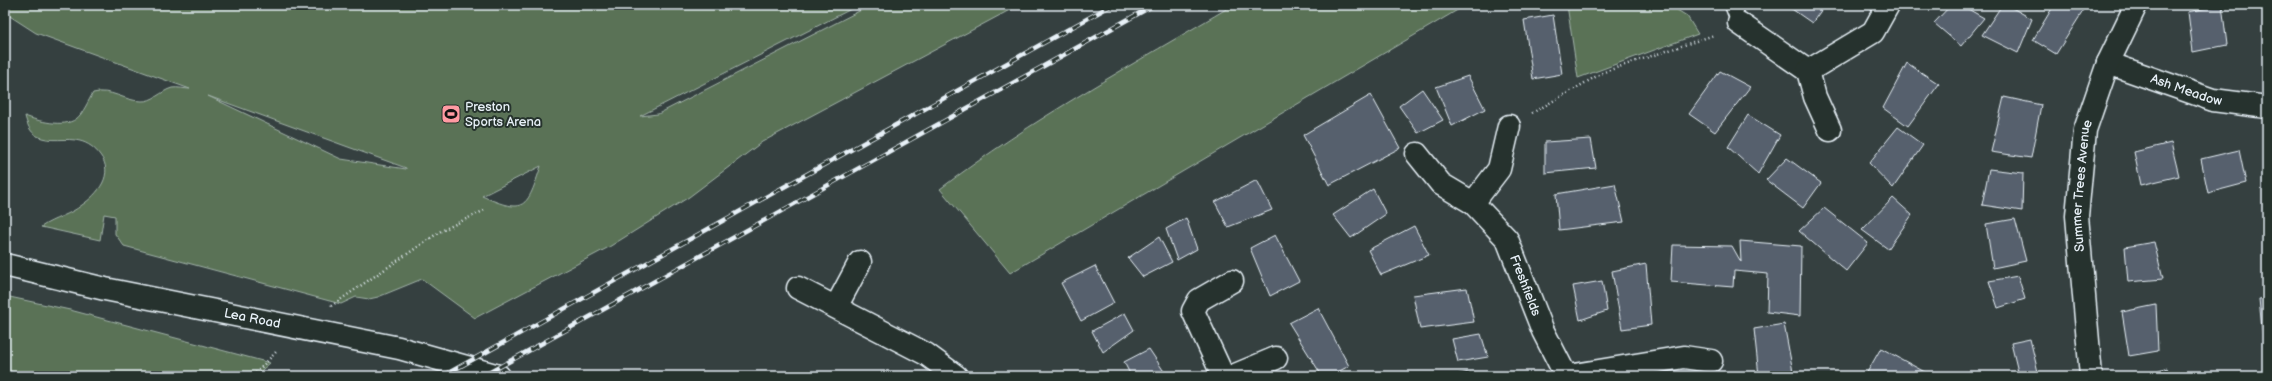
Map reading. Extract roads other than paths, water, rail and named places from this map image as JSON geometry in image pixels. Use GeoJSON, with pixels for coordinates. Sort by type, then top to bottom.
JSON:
{"type":"FeatureCollection","features":[{"type":"Feature","properties":{"kind":"street"},"geometry":{"type":"LineString","coordinates":[[1808,71],[1873,32],[1888,5]]}},
{"type":"Feature","properties":{"kind":"street","name":"Summer Trees Avenue"},"geometry":{"type":"LineString","coordinates":[[2091,376],[2077,216],[2085,130],[2108,63],[2136,5]]}},
{"type":"Feature","properties":{"kind":"street"},"geometry":{"type":"LineString","coordinates":[[1736,14],[1808,71],[1815,97],[1830,130]]}},
{"type":"Feature","properties":{"kind":"street","name":"Ash Meadow"},"geometry":{"type":"LineString","coordinates":[[2108,63],[2213,100],[2267,107]]}},
{"type":"Feature","properties":{"kind":"street"},"geometry":{"type":"LineString","coordinates":[[1473,203],[1499,169],[1509,126]]}},
{"type":"Feature","properties":{"kind":"street","name":"Freshfields"},"geometry":{"type":"LineString","coordinates":[[1418,154],[1442,184],[1473,203],[1507,239],[1543,331],[1567,376],[1654,369],[1684,357],[1710,361]]}},
{"type":"Feature","properties":{"kind":"street"},"geometry":{"type":"LineString","coordinates":[[836,307],[860,262]]}},
{"type":"Feature","properties":{"kind":"street","name":"Lea Road"},"geometry":{"type":"LineString","coordinates":[[5,265],[105,289],[398,348],[499,376]]}},
{"type":"Feature","properties":{"kind":"street"},"geometry":{"type":"LineString","coordinates":[[1223,376],[1193,311],[1199,300],[1232,281]]}},
{"type":"Feature","properties":{"kind":"street"},"geometry":{"type":"LineString","coordinates":[[798,288],[926,354],[956,376]]}},
{"type":"Feature","properties":{"kind":"street"},"geometry":{"type":"LineString","coordinates":[[1233,376],[1276,358]]}},
{"type":"Feature","properties":{"kind":"railway"},"geometry":{"type":"LineString","coordinates":[[443,376],[1112,5]]}},
{"type":"Feature","properties":{"kind":"railway"},"geometry":{"type":"LineString","coordinates":[[483,376],[1154,5]]}},
{"type":"Feature","properties":{"kind":"place","name":"Preston Sports Arena"},"geometry":{"type":"Point","coordinates":[451,114]}}]}
